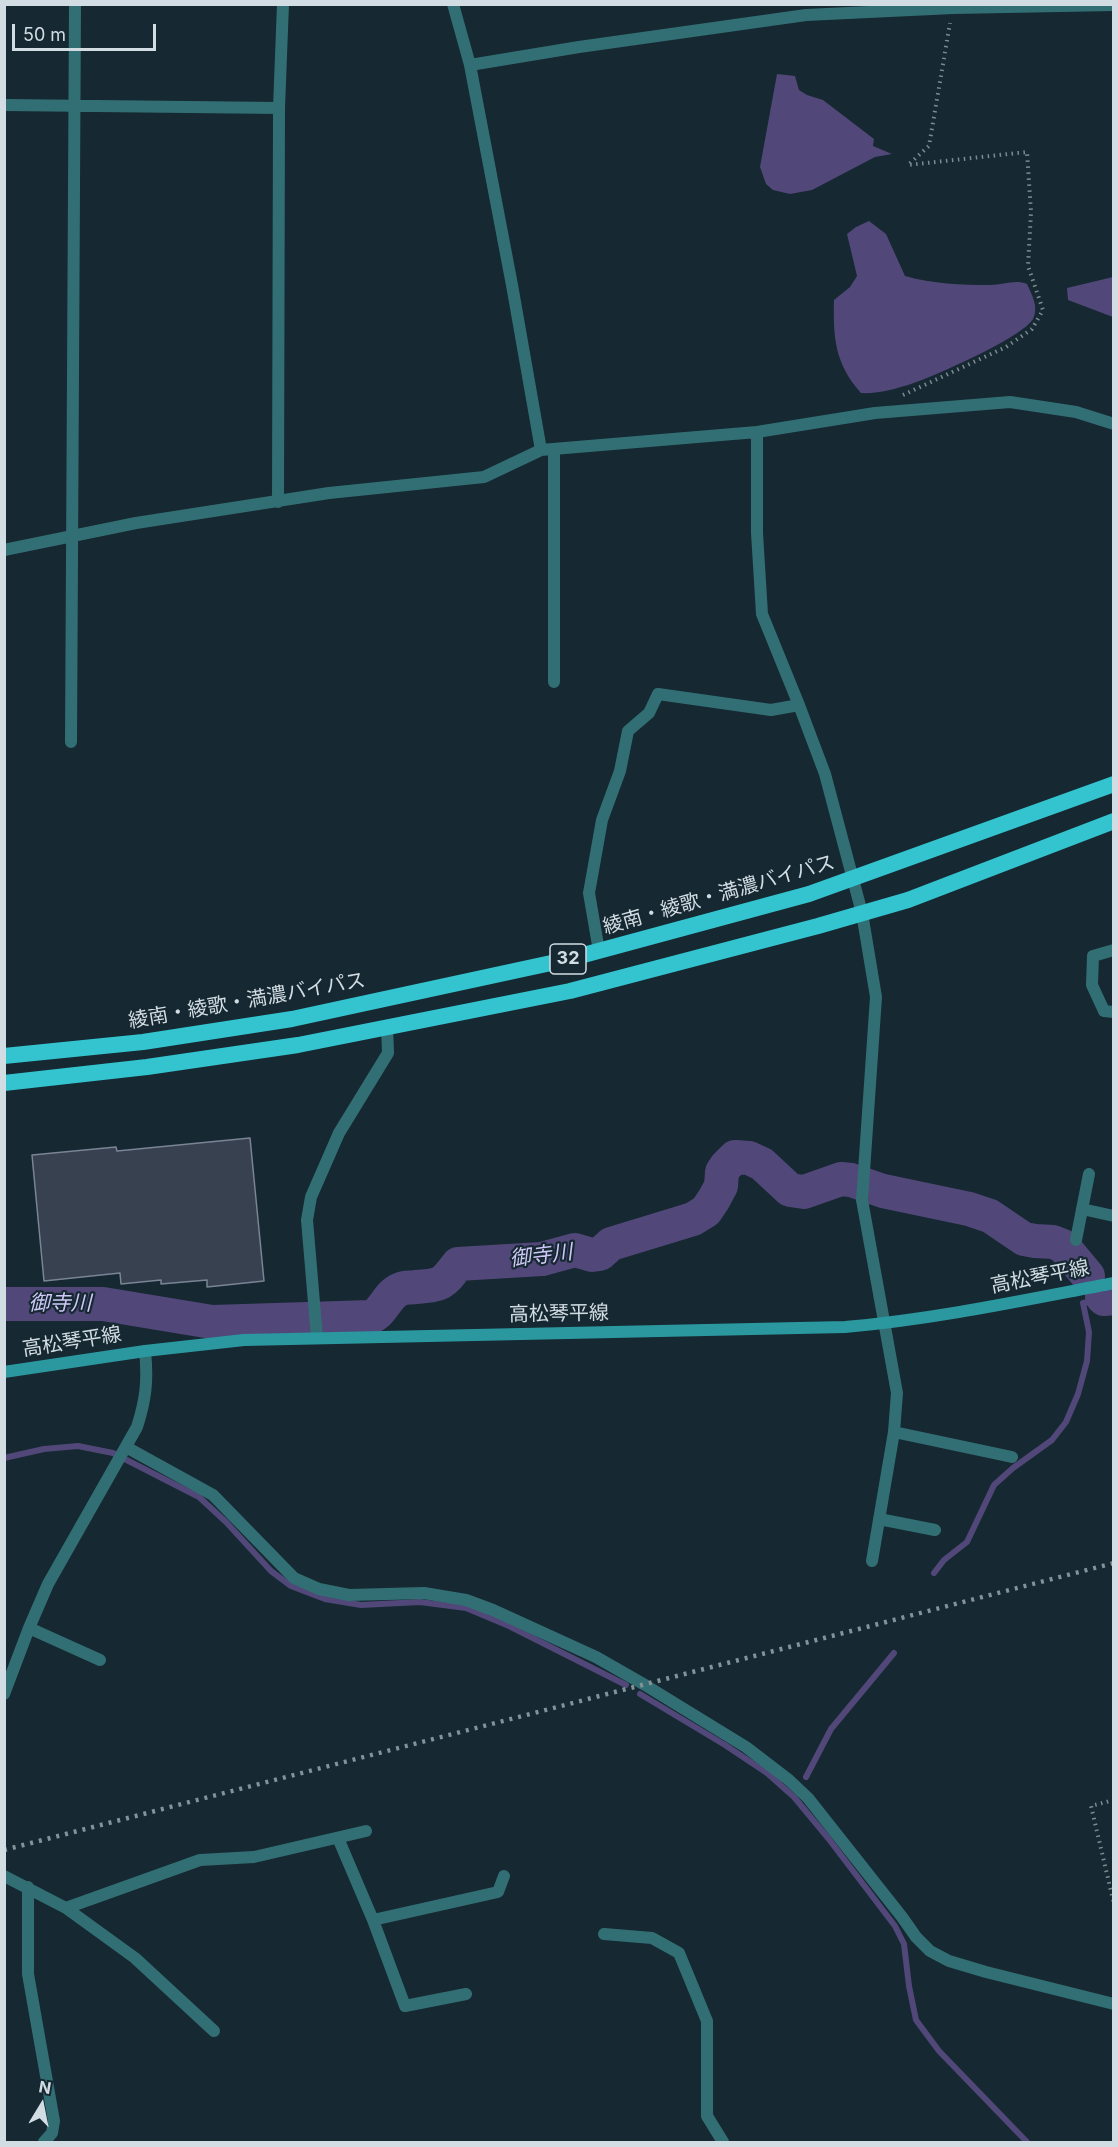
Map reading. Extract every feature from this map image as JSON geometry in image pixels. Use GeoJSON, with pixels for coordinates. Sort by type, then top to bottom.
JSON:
{"type":"FeatureCollection","features":[{"type":"Feature","properties":{"kind":"highway","name":"綾南・綾歌・満濃バイパス"},"geometry":{"type":"LineString","coordinates":[[4,1056],[143,1042],[292,1019],[599,951],[808,894],[1113,784]]}},
{"type":"Feature","properties":{"kind":"highway","name":"32"},"geometry":{"type":"LineString","coordinates":[[4,1083],[147,1067],[298,1046],[387,1026],[570,991],[908,900],[1113,821]]}},
{"type":"Feature","properties":{"kind":"main road","name":"高松琴平線"},"geometry":{"type":"LineString","coordinates":[[4,1372],[145,1351],[244,1340],[316,1326],[805,1328],[884,1323],[950,1314],[1113,1283]]}},
{"type":"Feature","properties":{"kind":"street"},"geometry":{"type":"LineString","coordinates":[[71,742],[75,4]]}},
{"type":"Feature","properties":{"kind":"street"},"geometry":{"type":"LineString","coordinates":[[278,502],[279,108],[283,4]]}},
{"type":"Feature","properties":{"kind":"street"},"geometry":{"type":"LineString","coordinates":[[453,4],[470,65],[541,450]]}},
{"type":"Feature","properties":{"kind":"street"},"geometry":{"type":"LineString","coordinates":[[470,65],[579,46],[806,15],[953,8],[1113,5]]}},
{"type":"Feature","properties":{"kind":"street"},"geometry":{"type":"LineString","coordinates":[[4,105],[279,108]]}},
{"type":"Feature","properties":{"kind":"street"},"geometry":{"type":"LineString","coordinates":[[4,550],[136,523],[329,493],[484,477],[541,450],[757,432],[875,413],[1010,402],[1076,412],[1113,424]]}},
{"type":"Feature","properties":{"kind":"street"},"geometry":{"type":"LineString","coordinates":[[757,432],[757,533],[762,614],[825,774],[854,878],[876,997],[862,1200],[897,1393],[894,1432],[872,1561]]}},
{"type":"Feature","properties":{"kind":"street"},"geometry":{"type":"LineString","coordinates":[[554,450],[554,682]]}},
{"type":"Feature","properties":{"kind":"street"},"geometry":{"type":"LineString","coordinates":[[599,951],[589,893],[602,820],[620,771],[628,731],[649,713],[658,694],[771,710],[799,705]]}},
{"type":"Feature","properties":{"kind":"street"},"geometry":{"type":"LineString","coordinates":[[1113,950],[1093,956],[1092,985],[1104,1011],[1113,1012]]}},
{"type":"Feature","properties":{"kind":"street"},"geometry":{"type":"LineString","coordinates":[[316,1326],[307,1220],[311,1197],[339,1133],[388,1053],[387,1026]]}},
{"type":"Feature","properties":{"kind":"street"},"geometry":{"type":"LineString","coordinates":[[1076,1240],[1089,1174]]}},
{"type":"Feature","properties":{"kind":"street"},"geometry":{"type":"LineString","coordinates":[[1082,1209],[1113,1216]]}},
{"type":"Feature","properties":{"kind":"street"},"geometry":{"type":"LineString","coordinates":[[4,1694],[48,1584],[137,1427],[148,1376],[145,1351]]}},
{"type":"Feature","properties":{"kind":"street"},"geometry":{"type":"LineString","coordinates":[[894,1432],[1012,1457]]}},
{"type":"Feature","properties":{"kind":"street"},"geometry":{"type":"LineString","coordinates":[[122,1454],[213,1495],[294,1578],[319,1589],[349,1595],[424,1593],[466,1600],[597,1657],[721,1731],[789,1780],[808,1798],[916,1937],[930,1951],[949,1961],[986,1972],[1113,2004]]}},
{"type":"Feature","properties":{"kind":"street"},"geometry":{"type":"LineString","coordinates":[[879,1519],[935,1530]]}},
{"type":"Feature","properties":{"kind":"street"},"geometry":{"type":"LineString","coordinates":[[29,1628],[100,1660]]}},
{"type":"Feature","properties":{"kind":"street"},"geometry":{"type":"LineString","coordinates":[[66,1908],[200,1860],[254,1857],[366,1831]]}},
{"type":"Feature","properties":{"kind":"street"},"geometry":{"type":"LineString","coordinates":[[338,1838],[373,1920],[405,2006],[466,1994]]}},
{"type":"Feature","properties":{"kind":"street"},"geometry":{"type":"LineString","coordinates":[[4,1876],[66,1908],[135,1958],[214,2031]]}},
{"type":"Feature","properties":{"kind":"street"},"geometry":{"type":"LineString","coordinates":[[373,1920],[498,1892],[504,1876]]}},
{"type":"Feature","properties":{"kind":"street"},"geometry":{"type":"LineString","coordinates":[[28,1887],[28,1974],[54,2121],[52,2133],[44,2142]]}},
{"type":"Feature","properties":{"kind":"street"},"geometry":{"type":"LineString","coordinates":[[604,1934],[652,1938],[679,1953],[707,2020],[707,2116],[723,2142]]}},
{"type":"Feature","properties":{"kind":"path"},"geometry":{"type":"LineString","coordinates":[[902,396],[1006,347],[1032,329],[1043,310],[1028,266],[1030,212],[1027,152],[908,165],[929,146],[953,8]]}},
{"type":"Feature","properties":{"kind":"path"},"geometry":{"type":"LineString","coordinates":[[1113,1800],[1090,1806],[1113,1904]]}},
{"type":"Feature","properties":{"kind":"shaded area"},"geometry":{"type":"Polygon","coordinates":[[[777,74],[795,76],[799,90],[823,100],[874,139],[873,146],[892,154],[875,157],[812,190],[790,194],[773,190],[766,184],[760,167],[777,74]]]}},
{"type":"Feature","properties":{"kind":"shaded area"},"geometry":{"type":"Polygon","coordinates":[[[869,221],[886,234],[905,276],[926,281],[958,284],[990,285],[1018,282],[1027,284],[1035,306],[1033,319],[1026,327],[996,346],[938,373],[893,389],[861,393],[846,372],[837,350],[834,300],[850,287],[857,276],[847,234],[869,221]]]}},
{"type":"Feature","properties":{"kind":"shaded area"},"geometry":{"type":"Polygon","coordinates":[[[1113,277],[1113,317],[1068,300],[1067,288],[1113,277]]]}},
{"type":"Feature","properties":{"kind":"building"},"geometry":{"type":"Polygon","coordinates":[[[250,1138],[264,1281],[207,1287],[207,1280],[161,1284],[161,1280],[121,1284],[120,1273],[44,1281],[32,1155],[116,1147],[117,1151],[250,1138]]]}},
{"type":"Feature","properties":{"kind":"waterway","name":"御寺川"},"geometry":{"type":"LineString","coordinates":[[4,1304],[103,1304],[212,1322],[371,1317],[396,1291],[441,1283],[458,1264],[542,1259],[575,1250],[592,1255],[600,1254],[611,1244],[693,1219],[706,1211],[721,1186],[722,1172],[735,1157],[749,1158],[762,1164],[790,1190],[804,1192],[841,1179],[851,1180],[883,1191],[969,1209],[990,1216],[1024,1239],[1053,1242],[1063,1246],[1088,1276]]}},
{"type":"Feature","properties":{"kind":"waterway","name":"御寺川"},"geometry":{"type":"LineString","coordinates":[[1102,1297],[1104,1299],[1113,1298]]}},
{"type":"Feature","properties":{"kind":"waterway"},"geometry":{"type":"LineString","coordinates":[[934,1573],[944,1560],[967,1542],[994,1485],[1052,1440],[1066,1422],[1078,1394],[1087,1361],[1089,1332],[1083,1303],[1104,1299]]}},
{"type":"Feature","properties":{"kind":"waterway"},"geometry":{"type":"LineString","coordinates":[[4,1458],[44,1449],[78,1446],[113,1453],[199,1497],[226,1522],[271,1571],[291,1586],[325,1599],[361,1605],[420,1602],[466,1608],[509,1626],[626,1685]]}},
{"type":"Feature","properties":{"kind":"waterway"},"geometry":{"type":"LineString","coordinates":[[806,1777],[831,1729],[894,1653]]}},
{"type":"Feature","properties":{"kind":"waterway"},"geometry":{"type":"LineString","coordinates":[[640,1694],[767,1773],[794,1797],[895,1926],[904,1944],[916,2020],[939,2051],[1027,2142]]}},
{"type":"Feature","properties":{"kind":"railway"},"geometry":{"type":"LineString","coordinates":[[4,1850],[1114,1563]]}}]}
